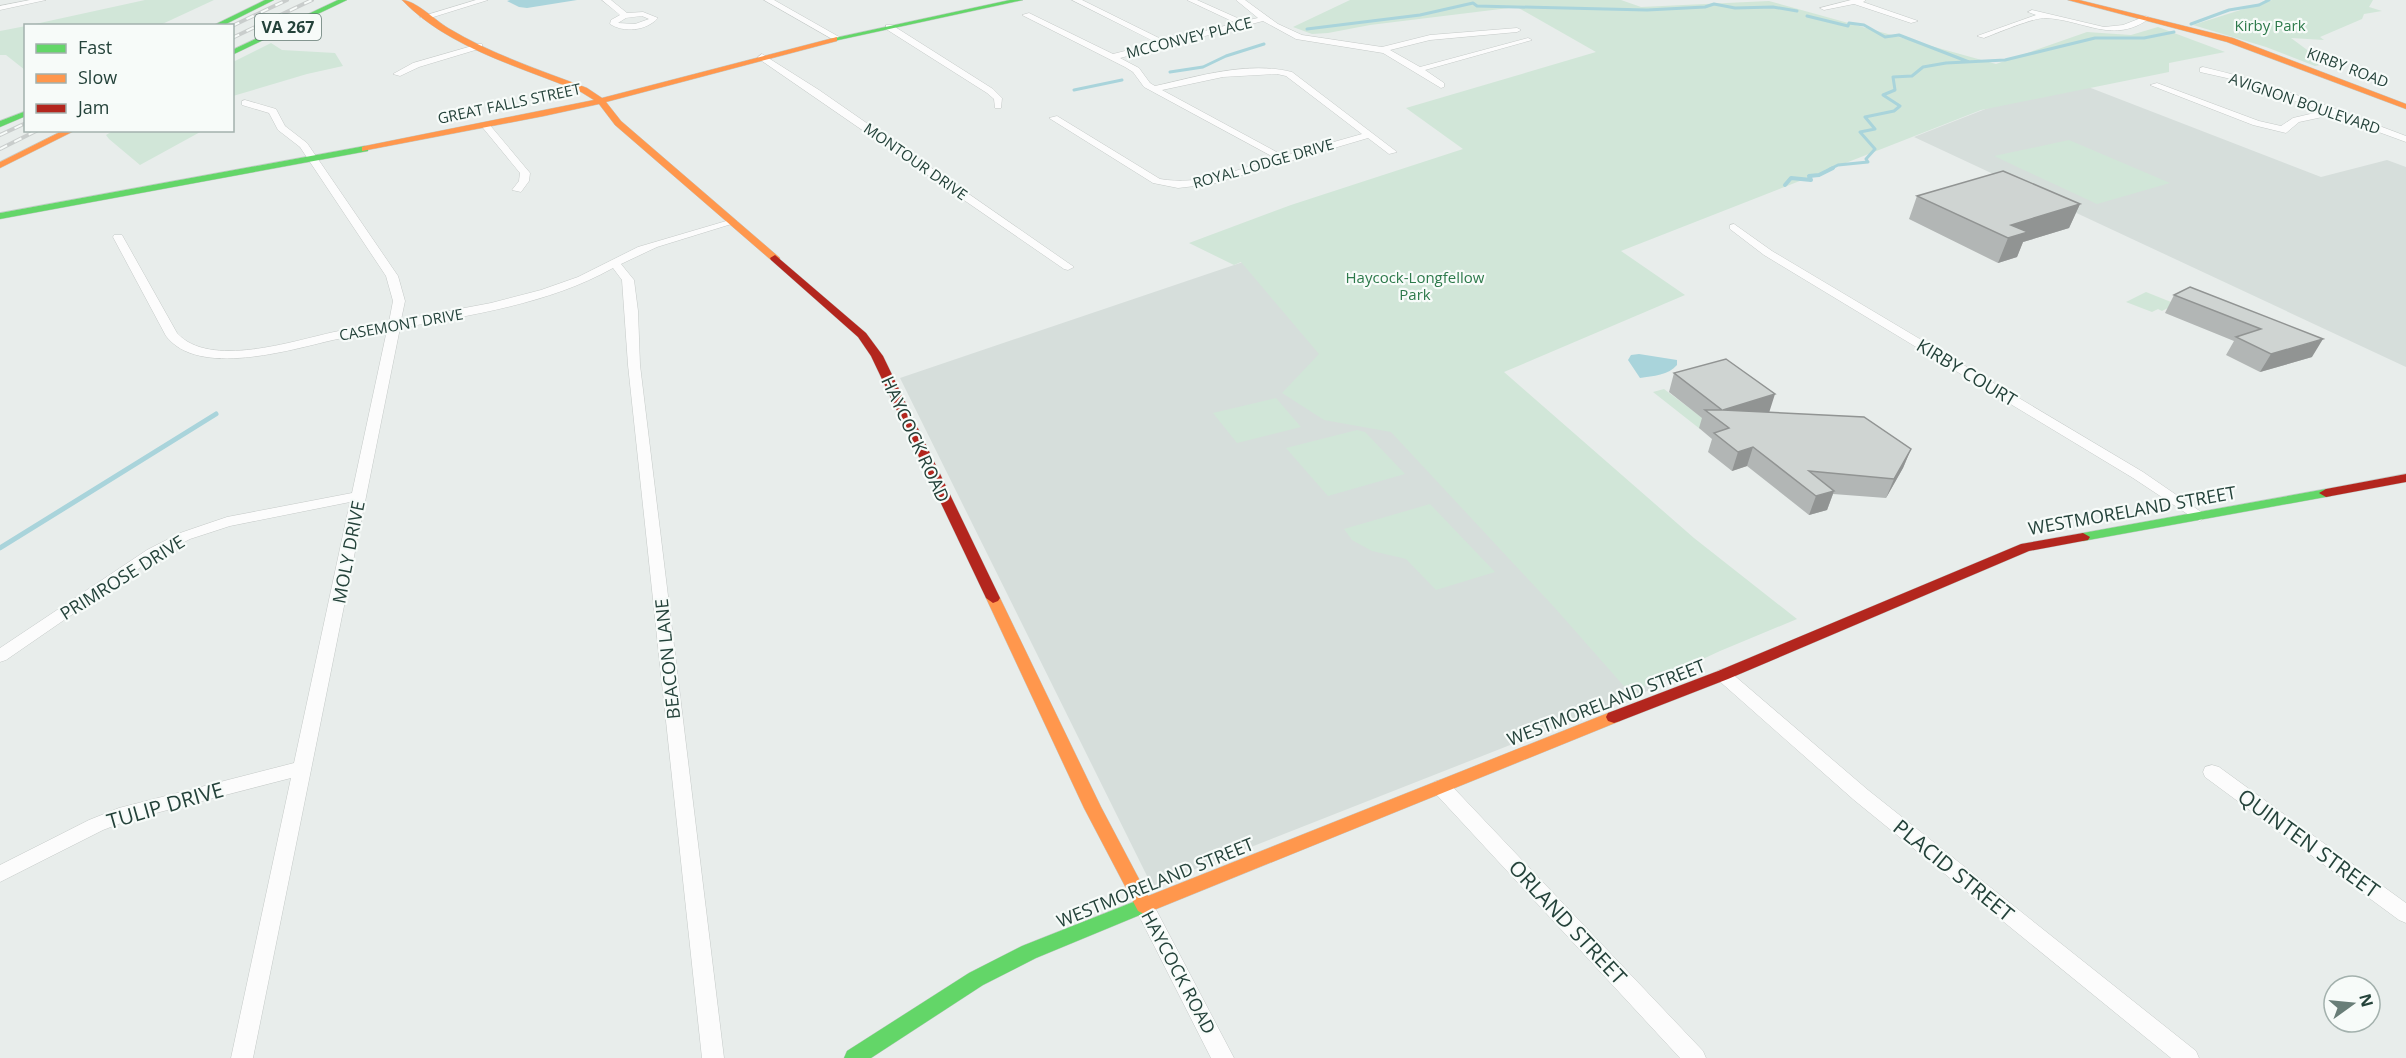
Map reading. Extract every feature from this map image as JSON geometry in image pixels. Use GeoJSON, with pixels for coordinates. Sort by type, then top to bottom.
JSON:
{"type":"FeatureCollection","features":[{"type":"Feature","properties":{"kind":"main road"},"geometry":{"type":"LineString","coordinates":[[234,47],[333,0]]}},
{"type":"Feature","properties":{"kind":"main road","name":"VA 267"},"geometry":{"type":"LineString","coordinates":[[234,52],[344,0]]}},
{"type":"Feature","properties":{"kind":"main road","name":"HAYCOCK ROAD"},"geometry":{"type":"LineString","coordinates":[[405,0],[424,17],[479,46],[566,82],[601,101],[618,123],[840,314],[861,336],[877,356],[1093,808],[1144,906]]}},
{"type":"Feature","properties":{"kind":"main road","name":"KIRBY ROAD"},"geometry":{"type":"LineString","coordinates":[[2071,0],[2253,48],[2406,106]]}},
{"type":"Feature","properties":{"kind":"main road"},"geometry":{"type":"LineString","coordinates":[[219,24],[267,1]]}},
{"type":"Feature","properties":{"kind":"main road","name":"GREAT FALLS STREET"},"geometry":{"type":"LineString","coordinates":[[0,216],[486,126],[601,101],[762,57],[889,27],[1021,9]]}},
{"type":"Feature","properties":{"kind":"main road"},"geometry":{"type":"LineString","coordinates":[[0,124],[24,113]]}},
{"type":"Feature","properties":{"kind":"main road"},"geometry":{"type":"LineString","coordinates":[[0,158],[55,132]]}},
{"type":"Feature","properties":{"kind":"main road"},"geometry":{"type":"LineString","coordinates":[[0,165],[68,132]]}},
{"type":"Feature","properties":{"kind":"main road","name":"WESTMORELAND STREET"},"geometry":{"type":"LineString","coordinates":[[854,1058],[976,979],[1069,934],[1723,675],[2026,547],[2406,478]]}},
{"type":"Feature","properties":{"kind":"street"},"geometry":{"type":"LineString","coordinates":[[0,8],[42,0]]}},
{"type":"Feature","properties":{"kind":"street"},"geometry":{"type":"LineString","coordinates":[[424,17],[484,0]]}},
{"type":"Feature","properties":{"kind":"street"},"geometry":{"type":"LineString","coordinates":[[606,0],[625,16]]}},
{"type":"Feature","properties":{"kind":"street"},"geometry":{"type":"LineString","coordinates":[[768,0],[837,38]]}},
{"type":"Feature","properties":{"kind":"street"},"geometry":{"type":"LineString","coordinates":[[1076,0],[1165,44]]}},
{"type":"Feature","properties":{"kind":"street"},"geometry":{"type":"LineString","coordinates":[[1191,0],[1244,24]]}},
{"type":"Feature","properties":{"kind":"street"},"geometry":{"type":"LineString","coordinates":[[1240,0],[1300,38],[1325,42],[1348,42],[1382,50],[1441,85]]}},
{"type":"Feature","properties":{"kind":"street"},"geometry":{"type":"LineString","coordinates":[[1824,8],[1859,1],[1914,21]]}},
{"type":"Feature","properties":{"kind":"street"},"geometry":{"type":"LineString","coordinates":[[1021,9],[1038,12]]}},
{"type":"Feature","properties":{"kind":"street"},"geometry":{"type":"LineString","coordinates":[[1021,9],[1133,67],[1143,82],[1154,89],[1283,159]]}},
{"type":"Feature","properties":{"kind":"street"},"geometry":{"type":"LineString","coordinates":[[2032,12],[2104,29],[2125,27],[2146,18]]}},
{"type":"Feature","properties":{"kind":"street"},"geometry":{"type":"LineString","coordinates":[[1981,36],[2044,15]]}},
{"type":"Feature","properties":{"kind":"street","name":"MCCONVEY PLACE"},"geometry":{"type":"LineString","coordinates":[[1112,57],[1266,18]]}},
{"type":"Feature","properties":{"kind":"street"},"geometry":{"type":"LineString","coordinates":[[889,27],[990,91],[998,98],[998,106]]}},
{"type":"Feature","properties":{"kind":"street"},"geometry":{"type":"LineString","coordinates":[[1382,50],[1396,45],[1440,37],[1517,30]]}},
{"type":"Feature","properties":{"kind":"street"},"geometry":{"type":"LineString","coordinates":[[1417,70],[1528,40]]}},
{"type":"Feature","properties":{"kind":"street"},"geometry":{"type":"LineString","coordinates":[[397,74],[416,65],[479,46]]}},
{"type":"Feature","properties":{"kind":"street","name":"MONTOUR DRIVE"},"geometry":{"type":"LineString","coordinates":[[762,57],[1068,267]]}},
{"type":"Feature","properties":{"kind":"street"},"geometry":{"type":"LineString","coordinates":[[1154,89],[1261,70],[1280,70],[1289,74],[1392,152]]}},
{"type":"Feature","properties":{"kind":"street","name":"AVIGNON BOULEVARD"},"geometry":{"type":"LineString","coordinates":[[2203,70],[2242,79],[2406,139]]}},
{"type":"Feature","properties":{"kind":"street"},"geometry":{"type":"LineString","coordinates":[[2154,86],[2256,123],[2286,130],[2286,126],[2296,120],[2333,112]]}},
{"type":"Feature","properties":{"kind":"street","name":"MOLY DRIVE"},"geometry":{"type":"LineString","coordinates":[[242,1058],[399,301],[392,276],[304,145],[281,128],[273,111],[245,103]]}},
{"type":"Feature","properties":{"kind":"street","name":"ROYAL LODGE DRIVE"},"geometry":{"type":"LineString","coordinates":[[1054,117],[1156,181],[1164,183],[1202,184],[1370,135]]}},
{"type":"Feature","properties":{"kind":"street"},"geometry":{"type":"LineString","coordinates":[[1064,123],[1081,119]]}},
{"type":"Feature","properties":{"kind":"street"},"geometry":{"type":"LineString","coordinates":[[486,126],[525,173],[524,181],[517,190]]}},
{"type":"Feature","properties":{"kind":"street","name":"CASEMONT DRIVE"},"geometry":{"type":"LineString","coordinates":[[118,237],[171,335],[190,349],[220,354],[258,352],[456,315],[511,302],[572,284],[644,249],[733,222]]}},
{"type":"Feature","properties":{"kind":"street","name":"KIRBY COURT"},"geometry":{"type":"LineString","coordinates":[[1734,227],[1768,253],[2138,475],[2200,516]]}},
{"type":"Feature","properties":{"kind":"street","name":"BEACON LANE"},"geometry":{"type":"LineString","coordinates":[[615,263],[628,280],[632,311],[634,365],[674,734],[713,1058]]}},
{"type":"Feature","properties":{"kind":"street","name":"PRIMROSE DRIVE"},"geometry":{"type":"LineString","coordinates":[[0,656],[152,554],[186,536],[227,522],[359,496]]}},
{"type":"Feature","properties":{"kind":"street","name":"PLACID STREET"},"geometry":{"type":"LineString","coordinates":[[1723,675],[1861,795],[2188,1058]]}},
{"type":"Feature","properties":{"kind":"street","name":"TULIP DRIVE"},"geometry":{"type":"LineString","coordinates":[[0,874],[96,825],[126,813],[303,768]]}},
{"type":"Feature","properties":{"kind":"street","name":"QUINTEN STREET"},"geometry":{"type":"LineString","coordinates":[[2212,772],[2406,914]]}},
{"type":"Feature","properties":{"kind":"street","name":"ORLAND STREET"},"geometry":{"type":"LineString","coordinates":[[1441,787],[1695,1058]]}},
{"type":"Feature","properties":{"kind":"street","name":"HAYCOCK ROAD"},"geometry":{"type":"LineString","coordinates":[[1144,906],[1223,1058]]}},
{"type":"Feature","properties":{"kind":"shaded area"},"geometry":{"type":"Polygon","coordinates":[[[2065,78],[2321,177],[2387,160],[2406,167],[2406,367],[1914,137],[2065,78]]]}},
{"type":"Feature","properties":{"kind":"shaded area"},"geometry":{"type":"Polygon","coordinates":[[[1243,262],[1655,688],[1152,886],[900,378],[1243,262]]]}},
{"type":"Feature","properties":{"kind":"green space"},"geometry":{"type":"Polygon","coordinates":[[[145,0],[214,0],[162,24],[35,24],[145,0]]]}},
{"type":"Feature","properties":{"kind":"green space","name":"Haycock-Longfellow Park"},"geometry":{"type":"Polygon","coordinates":[[[1350,0],[1621,0],[1641,7],[1769,1],[1996,64],[2087,32],[2131,35],[2158,27],[2225,52],[2169,63],[2169,72],[1981,110],[1621,251],[1685,295],[1504,372],[1694,538],[1797,619],[1720,651],[1630,693],[1555,608],[1391,432],[1324,420],[1282,393],[1319,354],[1241,262],[1234,265],[1189,243],[1291,205],[1463,149],[1406,108],[1596,52],[1517,7],[1370,25],[1328,33],[1312,34],[1293,27],[1350,0]]]}},
{"type":"Feature","properties":{"kind":"green space","name":"Kirby Park"},"geometry":{"type":"Polygon","coordinates":[[[2272,0],[2373,0],[2369,7],[2382,11],[2364,14],[2362,19],[2320,37],[2324,40],[2291,38],[2314,55],[2321,65],[2315,66],[2266,47],[2193,25],[2272,0]]]}},
{"type":"Feature","properties":{"kind":"green space"},"geometry":{"type":"Polygon","coordinates":[[[24,26],[24,69],[6,55],[0,55],[0,31],[24,26]]]}},
{"type":"Feature","properties":{"kind":"green space"},"geometry":{"type":"Polygon","coordinates":[[[271,43],[282,50],[335,53],[343,66],[234,96],[234,62],[271,43]]]}},
{"type":"Feature","properties":{"kind":"green space"},"geometry":{"type":"Polygon","coordinates":[[[111,132],[200,132],[140,165],[106,135],[111,132]]]}},
{"type":"Feature","properties":{"kind":"green space"},"geometry":{"type":"Polygon","coordinates":[[[2069,140],[2170,183],[2097,204],[1994,156],[2069,140]]]}},
{"type":"Feature","properties":{"kind":"green space"},"geometry":{"type":"Polygon","coordinates":[[[2146,292],[2176,304],[2162,311],[2158,309],[2152,312],[2126,302],[2146,292]]]}},
{"type":"Feature","properties":{"kind":"green space"},"geometry":{"type":"Polygon","coordinates":[[[1664,389],[1712,425],[1700,429],[1653,392],[1664,389]]]}},
{"type":"Feature","properties":{"kind":"green space"},"geometry":{"type":"Polygon","coordinates":[[[1276,398],[1301,427],[1237,443],[1213,413],[1276,398]]]}},
{"type":"Feature","properties":{"kind":"green space"},"geometry":{"type":"Polygon","coordinates":[[[1357,430],[1365,432],[1405,474],[1328,496],[1286,448],[1357,430]]]}},
{"type":"Feature","properties":{"kind":"green space"},"geometry":{"type":"Polygon","coordinates":[[[1430,504],[1495,572],[1436,590],[1406,559],[1372,551],[1352,540],[1344,529],[1430,504]]]}},
{"type":"Feature","properties":{"kind":"water"},"geometry":{"type":"Polygon","coordinates":[[[577,0],[527,8],[507,1],[577,0]]]}},
{"type":"Feature","properties":{"kind":"water"},"geometry":{"type":"Polygon","coordinates":[[[1639,354],[1677,360],[1677,365],[1665,373],[1640,378],[1628,360],[1631,355],[1639,354]]]}},
{"type":"Feature","properties":{"kind":"building"},"geometry":{"type":"Polygon","coordinates":[[[2003,171],[2080,204],[2011,225],[2028,232],[2008,238],[1917,196],[2003,171]]]}},
{"type":"Feature","properties":{"kind":"building"},"geometry":{"type":"Polygon","coordinates":[[[2190,287],[2323,339],[2271,354],[2236,337],[2261,329],[2174,295],[2190,287]]]}},
{"type":"Feature","properties":{"kind":"building"},"geometry":{"type":"Polygon","coordinates":[[[1726,359],[1775,394],[1723,410],[1864,417],[1911,449],[1894,479],[1809,471],[1834,491],[1816,496],[1753,447],[1738,452],[1714,433],[1729,428],[1705,410],[1722,410],[1674,373],[1726,359]]]}},
{"type":"Feature","properties":{"kind":"waterway"},"geometry":{"type":"LineString","coordinates":[[2191,24],[2229,10],[2259,5],[2269,0]]}},
{"type":"Feature","properties":{"kind":"waterway"},"geometry":{"type":"LineString","coordinates":[[1307,29],[1420,15],[1473,3],[1477,6],[1647,10],[1705,7],[1714,4],[1735,8],[1773,7],[1797,11]]}},
{"type":"Feature","properties":{"kind":"waterway"},"geometry":{"type":"LineString","coordinates":[[1807,16],[1848,26],[1849,23],[1864,25],[1885,37],[1899,35],[1969,62]]}},
{"type":"Feature","properties":{"kind":"waterway"},"geometry":{"type":"LineString","coordinates":[[1969,62],[2005,60],[2095,38],[2144,38],[2174,32]]}},
{"type":"Feature","properties":{"kind":"waterway"},"geometry":{"type":"LineString","coordinates":[[1170,72],[1203,67],[1226,56],[1264,44]]}},
{"type":"Feature","properties":{"kind":"waterway"},"geometry":{"type":"LineString","coordinates":[[1830,169],[1838,165],[1868,162],[1866,159],[1875,149],[1860,132],[1875,129],[1865,117],[1894,111],[1900,106],[1883,95],[1895,90],[1893,77],[1912,76],[1923,67],[1969,62]]}},
{"type":"Feature","properties":{"kind":"waterway"},"geometry":{"type":"LineString","coordinates":[[1074,90],[1122,80]]}},
{"type":"Feature","properties":{"kind":"waterway"},"geometry":{"type":"LineString","coordinates":[[1785,185],[1791,178],[1811,180],[1809,176],[1819,175],[1833,168]]}},
{"type":"Feature","properties":{"kind":"waterway"},"geometry":{"type":"LineString","coordinates":[[0,548],[216,414]]}},
{"type":"Feature","properties":{"kind":"railway"},"geometry":{"type":"LineString","coordinates":[[234,25],[287,0]]}},
{"type":"Feature","properties":{"kind":"railway"},"geometry":{"type":"LineString","coordinates":[[234,37],[312,0]]}},
{"type":"Feature","properties":{"kind":"railway"},"geometry":{"type":"LineString","coordinates":[[0,135],[24,124]]}},
{"type":"Feature","properties":{"kind":"railway"},"geometry":{"type":"LineString","coordinates":[[0,149],[34,132]]}},
{"type":"Feature","properties":{"kind":"traffic: fast"},"geometry":{"type":"LineString","coordinates":[[219,24],[271,0]]}},
{"type":"Feature","properties":{"kind":"traffic: fast"},"geometry":{"type":"LineString","coordinates":[[234,52],[344,0]]}},
{"type":"Feature","properties":{"kind":"traffic: fast"},"geometry":{"type":"LineString","coordinates":[[834,39],[1020,0]]}},
{"type":"Feature","properties":{"kind":"traffic: fast"},"geometry":{"type":"LineString","coordinates":[[0,124],[24,114]]}},
{"type":"Feature","properties":{"kind":"traffic: fast"},"geometry":{"type":"LineString","coordinates":[[0,216],[365,149]]}},
{"type":"Feature","properties":{"kind":"traffic: fast"},"geometry":{"type":"LineString","coordinates":[[2083,537],[2326,493]]}},
{"type":"Feature","properties":{"kind":"traffic: fast"},"geometry":{"type":"LineString","coordinates":[[854,1058],[976,979],[1029,952],[1146,905]]}},
{"type":"Feature","properties":{"kind":"traffic: slow"},"geometry":{"type":"LineString","coordinates":[[405,0],[445,30],[467,42],[584,90],[601,101],[618,123],[775,258]]}},
{"type":"Feature","properties":{"kind":"traffic: slow"},"geometry":{"type":"LineString","coordinates":[[2071,0],[2230,40],[2406,107]]}},
{"type":"Feature","properties":{"kind":"traffic: slow"},"geometry":{"type":"LineString","coordinates":[[365,149],[544,114],[625,95],[834,39]]}},
{"type":"Feature","properties":{"kind":"traffic: slow"},"geometry":{"type":"LineString","coordinates":[[0,165],[68,132]]}},
{"type":"Feature","properties":{"kind":"traffic: slow"},"geometry":{"type":"LineString","coordinates":[[993,598],[1093,808],[1144,906]]}},
{"type":"Feature","properties":{"kind":"traffic: slow"},"geometry":{"type":"LineString","coordinates":[[1146,905],[1614,717]]}},
{"type":"Feature","properties":{"kind":"traffic: jam"},"geometry":{"type":"LineString","coordinates":[[775,258],[862,335],[877,356],[993,598]]}},
{"type":"Feature","properties":{"kind":"traffic: jam"},"geometry":{"type":"LineString","coordinates":[[2326,493],[2406,478]]}},
{"type":"Feature","properties":{"kind":"traffic: jam"},"geometry":{"type":"LineString","coordinates":[[1614,717],[1723,675],[2026,547],[2083,537]]}}]}
